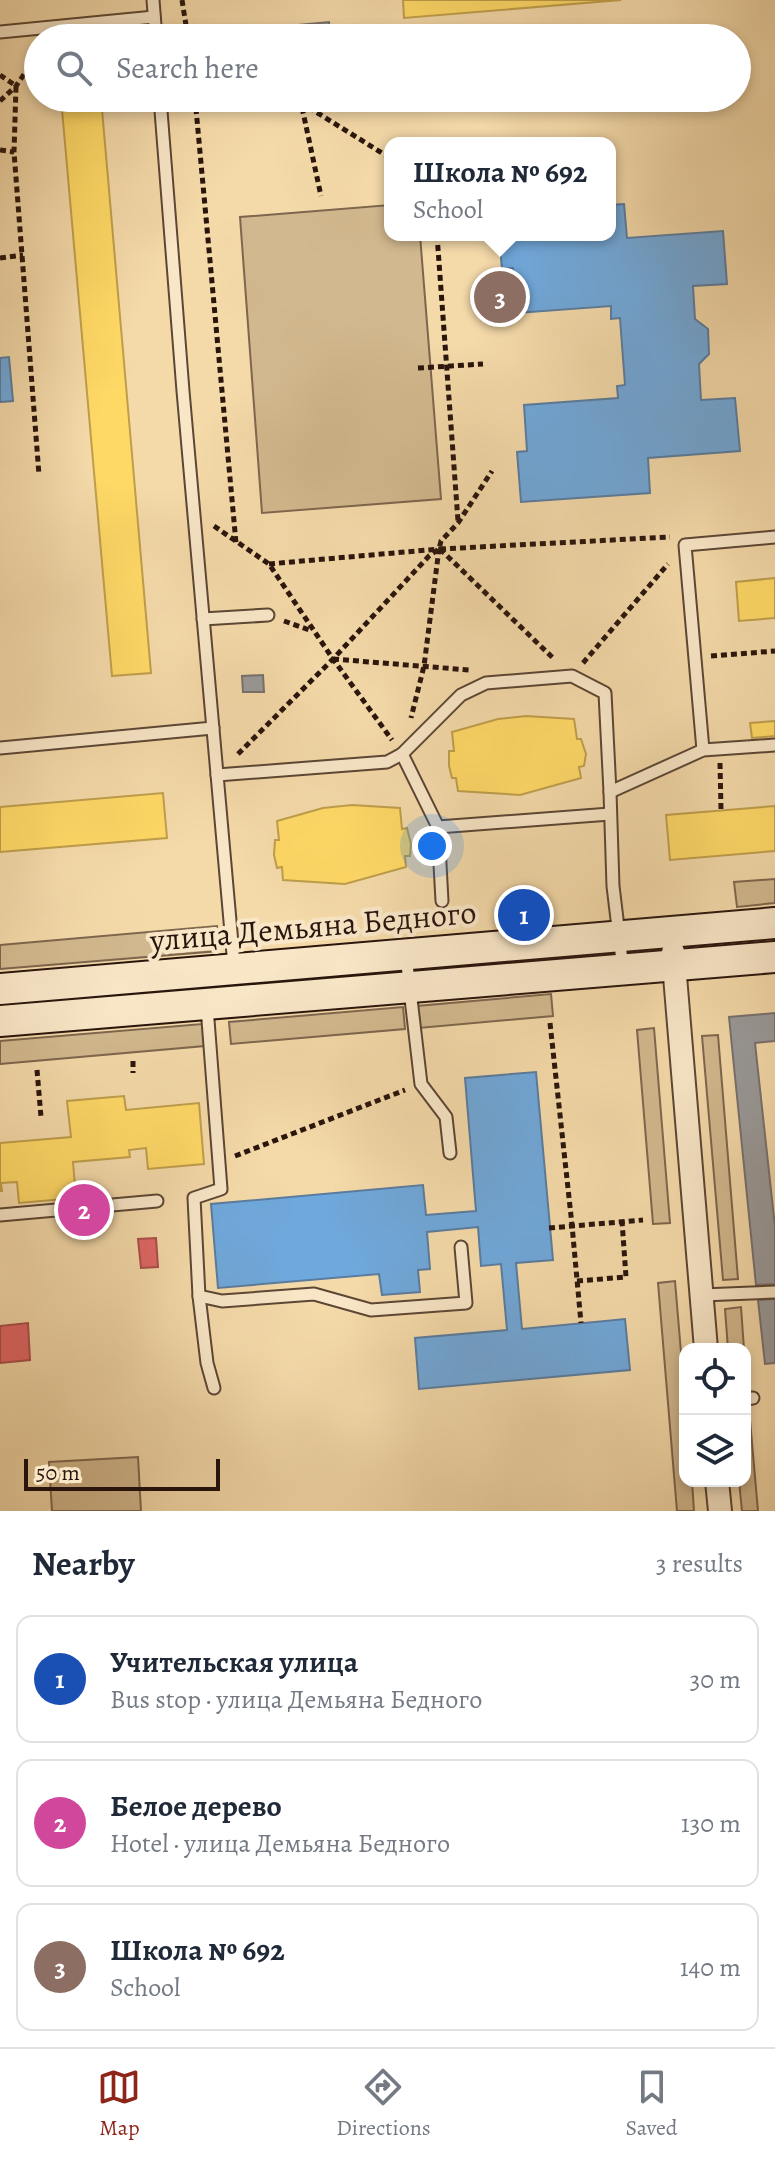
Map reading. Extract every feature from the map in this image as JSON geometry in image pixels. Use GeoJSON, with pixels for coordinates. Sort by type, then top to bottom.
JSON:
{"type":"FeatureCollection","features":[{"type":"Feature","properties":{"kind":"street","name":"улица Демьяна Бедного"},"geometry":{"type":"LineString","coordinates":[[0,1021],[406,954],[775,923]]}},
{"type":"Feature","properties":{"kind":"street"},"geometry":{"type":"LineString","coordinates":[[671,932],[706,1343]]}},
{"type":"Feature","properties":{"kind":"street","name":"улица Демьяна Бедного"},"geometry":{"type":"LineString","coordinates":[[0,989],[409,987],[775,957]]}},
{"type":"Feature","properties":{"kind":"street"},"geometry":{"type":"LineString","coordinates":[[718,1487],[720,1511]]}},
{"type":"Feature","properties":{"kind":"lane"},"geometry":{"type":"LineString","coordinates":[[153,0],[155,24]]}},
{"type":"Feature","properties":{"kind":"lane"},"geometry":{"type":"LineString","coordinates":[[82,24],[154,17]]}},
{"type":"Feature","properties":{"kind":"lane"},"geometry":{"type":"LineString","coordinates":[[0,32],[24,30]]}},
{"type":"Feature","properties":{"kind":"lane"},"geometry":{"type":"LineString","coordinates":[[161,112],[217,775],[221,1189],[194,1198],[199,1296],[207,1363],[214,1388]]}},
{"type":"Feature","properties":{"kind":"lane"},"geometry":{"type":"LineString","coordinates":[[703,750],[684,541],[775,537]]}},
{"type":"Feature","properties":{"kind":"lane"},"geometry":{"type":"LineString","coordinates":[[203,619],[268,615]]}},
{"type":"Feature","properties":{"kind":"lane"},"geometry":{"type":"LineString","coordinates":[[217,775],[387,762],[402,754],[461,695],[486,683],[572,676],[605,693],[613,886],[623,969]]}},
{"type":"Feature","properties":{"kind":"lane"},"geometry":{"type":"LineString","coordinates":[[0,748],[213,728]]}},
{"type":"Feature","properties":{"kind":"lane"},"geometry":{"type":"LineString","coordinates":[[610,792],[703,750],[775,745]]}},
{"type":"Feature","properties":{"kind":"lane"},"geometry":{"type":"LineString","coordinates":[[402,754],[438,827],[442,901]]}},
{"type":"Feature","properties":{"kind":"lane"},"geometry":{"type":"LineString","coordinates":[[438,827],[610,814]]}},
{"type":"Feature","properties":{"kind":"lane"},"geometry":{"type":"LineString","coordinates":[[406,954],[421,1084],[446,1117],[450,1153]]}},
{"type":"Feature","properties":{"kind":"lane"},"geometry":{"type":"LineString","coordinates":[[0,1215],[157,1201]]}},
{"type":"Feature","properties":{"kind":"lane"},"geometry":{"type":"LineString","coordinates":[[199,1296],[222,1301],[314,1294],[371,1310],[466,1303],[461,1247]]}},
{"type":"Feature","properties":{"kind":"lane"},"geometry":{"type":"LineString","coordinates":[[702,1295],[775,1292]]}},
{"type":"Feature","properties":{"kind":"path"},"geometry":{"type":"LineString","coordinates":[[182,0],[186,24]]}},
{"type":"Feature","properties":{"kind":"path"},"geometry":{"type":"LineString","coordinates":[[0,101],[24,74]]}},
{"type":"Feature","properties":{"kind":"path"},"geometry":{"type":"LineString","coordinates":[[0,75],[16,86]]}},
{"type":"Feature","properties":{"kind":"path"},"geometry":{"type":"LineString","coordinates":[[16,86],[14,152],[39,475]]}},
{"type":"Feature","properties":{"kind":"path"},"geometry":{"type":"LineString","coordinates":[[196,112],[236,543]]}},
{"type":"Feature","properties":{"kind":"path"},"geometry":{"type":"LineString","coordinates":[[303,112],[321,196]]}},
{"type":"Feature","properties":{"kind":"path"},"geometry":{"type":"LineString","coordinates":[[319,112],[384,154]]}},
{"type":"Feature","properties":{"kind":"path"},"geometry":{"type":"LineString","coordinates":[[0,150],[14,152]]}},
{"type":"Feature","properties":{"kind":"path"},"geometry":{"type":"LineString","coordinates":[[437,241],[458,523]]}},
{"type":"Feature","properties":{"kind":"path"},"geometry":{"type":"LineString","coordinates":[[0,258],[23,255]]}},
{"type":"Feature","properties":{"kind":"path"},"geometry":{"type":"LineString","coordinates":[[418,368],[483,364]]}},
{"type":"Feature","properties":{"kind":"path"},"geometry":{"type":"LineString","coordinates":[[402,754],[424,666],[441,541],[458,523],[492,471]]}},
{"type":"Feature","properties":{"kind":"path"},"geometry":{"type":"LineString","coordinates":[[194,511],[269,564],[402,754]]}},
{"type":"Feature","properties":{"kind":"path"},"geometry":{"type":"LineString","coordinates":[[269,564],[439,549],[684,541]]}},
{"type":"Feature","properties":{"kind":"path"},"geometry":{"type":"LineString","coordinates":[[439,549],[572,676],[684,541]]}},
{"type":"Feature","properties":{"kind":"path"},"geometry":{"type":"LineString","coordinates":[[217,775],[439,549]]}},
{"type":"Feature","properties":{"kind":"path"},"geometry":{"type":"LineString","coordinates":[[268,615],[314,632]]}},
{"type":"Feature","properties":{"kind":"path"},"geometry":{"type":"LineString","coordinates":[[694,658],[775,651]]}},
{"type":"Feature","properties":{"kind":"path"},"geometry":{"type":"LineString","coordinates":[[333,659],[468,670],[486,683]]}},
{"type":"Feature","properties":{"kind":"path"},"geometry":{"type":"LineString","coordinates":[[720,749],[721,810]]}},
{"type":"Feature","properties":{"kind":"path"},"geometry":{"type":"LineString","coordinates":[[550,1023],[581,1323]]}},
{"type":"Feature","properties":{"kind":"path"},"geometry":{"type":"LineString","coordinates":[[133,1061],[133,1073]]}},
{"type":"Feature","properties":{"kind":"path"},"geometry":{"type":"LineString","coordinates":[[37,1070],[41,1117]]}},
{"type":"Feature","properties":{"kind":"path"},"geometry":{"type":"LineString","coordinates":[[219,1162],[421,1084]]}},
{"type":"Feature","properties":{"kind":"path"},"geometry":{"type":"LineString","coordinates":[[549,1228],[643,1220]]}},
{"type":"Feature","properties":{"kind":"path"},"geometry":{"type":"LineString","coordinates":[[577,1281],[626,1277],[622,1221]]}},
{"type":"Feature","properties":{"kind":"shaded area"},"geometry":{"type":"Polygon","coordinates":[[[384,205],[384,241],[420,241],[441,499],[262,513],[240,217],[384,205]]]}},
{"type":"Feature","properties":{"kind":"shaded area"},"geometry":{"type":"Polygon","coordinates":[[[775,879],[775,903],[737,907],[734,882],[775,879]]]}},
{"type":"Feature","properties":{"kind":"shaded area"},"geometry":{"type":"Polygon","coordinates":[[[217,926],[219,951],[0,969],[0,945],[217,926]]]}},
{"type":"Feature","properties":{"kind":"shaded area"},"geometry":{"type":"Polygon","coordinates":[[[551,994],[553,1016],[419,1028],[417,1006],[551,994]]]}},
{"type":"Feature","properties":{"kind":"shaded area"},"geometry":{"type":"Polygon","coordinates":[[[403,1007],[405,1029],[231,1044],[229,1022],[403,1007]]]}},
{"type":"Feature","properties":{"kind":"shaded area"},"geometry":{"type":"Polygon","coordinates":[[[214,1023],[216,1045],[0,1064],[0,1041],[214,1023]]]}},
{"type":"Feature","properties":{"kind":"shaded area"},"geometry":{"type":"Polygon","coordinates":[[[654,1028],[670,1223],[653,1224],[637,1030],[654,1028]]]}},
{"type":"Feature","properties":{"kind":"shaded area"},"geometry":{"type":"Polygon","coordinates":[[[718,1035],[738,1279],[723,1280],[702,1036],[718,1035]]]}},
{"type":"Feature","properties":{"kind":"shaded area"},"geometry":{"type":"Polygon","coordinates":[[[675,1281],[680,1343],[679,1487],[692,1487],[694,1511],[677,1511],[658,1283],[675,1281]]]}},
{"type":"Feature","properties":{"kind":"shaded area"},"geometry":{"type":"Polygon","coordinates":[[[741,1307],[744,1343],[728,1343],[725,1309],[741,1307]]]}},
{"type":"Feature","properties":{"kind":"shaded area"},"geometry":{"type":"Polygon","coordinates":[[[751,1431],[758,1511],[742,1511],[740,1487],[751,1487],[751,1431]]]}},
{"type":"Feature","properties":{"kind":"shaded area"},"geometry":{"type":"Polygon","coordinates":[[[138,1457],[141,1511],[52,1511],[49,1462],[138,1457]]]}},
{"type":"Feature","properties":{"kind":"building: Homes"},"geometry":{"type":"Polygon","coordinates":[[[403,0],[621,0],[404,18],[403,0]]]}},
{"type":"Feature","properties":{"kind":"building: Homes"},"geometry":{"type":"Polygon","coordinates":[[[62,112],[102,112],[151,673],[112,676],[62,112]]]}},
{"type":"Feature","properties":{"kind":"building: Homes"},"geometry":{"type":"Polygon","coordinates":[[[775,578],[775,618],[739,621],[736,582],[775,578]]]}},
{"type":"Feature","properties":{"kind":"building: Homes"},"geometry":{"type":"Polygon","coordinates":[[[526,716],[574,719],[577,739],[581,739],[586,754],[584,766],[579,767],[581,778],[520,795],[458,791],[456,778],[452,778],[449,766],[449,751],[454,751],[452,732],[498,719],[526,716]]]}},
{"type":"Feature","properties":{"kind":"building: Homes"},"geometry":{"type":"Polygon","coordinates":[[[775,721],[775,736],[752,738],[750,723],[775,721]]]}},
{"type":"Feature","properties":{"kind":"building: Homes"},"geometry":{"type":"Polygon","coordinates":[[[163,793],[167,838],[0,852],[0,807],[163,793]]]}},
{"type":"Feature","properties":{"kind":"building: Homes"},"geometry":{"type":"Polygon","coordinates":[[[352,805],[400,808],[402,829],[407,828],[411,844],[410,856],[405,856],[406,867],[345,884],[283,880],[282,867],[277,868],[274,855],[275,840],[279,840],[277,821],[323,808],[352,805]]]}},
{"type":"Feature","properties":{"kind":"building: Homes"},"geometry":{"type":"Polygon","coordinates":[[[775,806],[775,851],[670,860],[666,815],[775,806]]]}},
{"type":"Feature","properties":{"kind":"building: Homes"},"geometry":{"type":"Polygon","coordinates":[[[124,1096],[126,1110],[199,1103],[204,1164],[148,1169],[146,1148],[129,1150],[130,1157],[73,1162],[76,1198],[19,1203],[17,1182],[1,1183],[0,1191],[0,1143],[71,1137],[67,1101],[124,1096]]]}},
{"type":"Feature","properties":{"kind":"building: Shops"},"geometry":{"type":"Polygon","coordinates":[[[156,1238],[158,1267],[141,1268],[138,1239],[156,1238]]]}},
{"type":"Feature","properties":{"kind":"building: Shops"},"geometry":{"type":"Polygon","coordinates":[[[28,1323],[30,1360],[0,1363],[0,1326],[28,1323]]]}},
{"type":"Feature","properties":{"kind":"building: Schools"},"geometry":{"type":"Polygon","coordinates":[[[624,204],[627,238],[723,231],[727,284],[693,286],[695,319],[708,329],[709,354],[699,364],[701,400],[735,398],[740,451],[648,458],[650,493],[521,502],[517,452],[527,451],[524,405],[618,398],[617,386],[625,385],[620,318],[611,319],[611,306],[517,313],[513,268],[502,269],[500,241],[616,241],[616,205],[624,204]]]}},
{"type":"Feature","properties":{"kind":"building: Schools"},"geometry":{"type":"Polygon","coordinates":[[[9,357],[13,401],[0,402],[0,358],[9,357]]]}},
{"type":"Feature","properties":{"kind":"building: Schools"},"geometry":{"type":"Polygon","coordinates":[[[536,1072],[553,1260],[516,1263],[522,1329],[625,1319],[630,1370],[419,1389],[415,1338],[507,1330],[501,1264],[481,1266],[478,1227],[427,1232],[430,1269],[418,1270],[420,1292],[382,1295],[379,1274],[218,1288],[211,1204],[423,1185],[426,1215],[476,1211],[465,1078],[536,1072]]]}},
{"type":"Feature","properties":{"kind":"building: Industry"},"geometry":{"type":"Polygon","coordinates":[[[263,675],[264,692],[243,692],[242,676],[263,675]]]}},
{"type":"Feature","properties":{"kind":"building: Industry"},"geometry":{"type":"Polygon","coordinates":[[[775,1013],[775,1041],[755,1043],[775,1227],[775,1284],[756,1285],[729,1017],[775,1013]]]}},
{"type":"Feature","properties":{"kind":"building: Industry"},"geometry":{"type":"Polygon","coordinates":[[[775,1299],[775,1363],[765,1364],[758,1300],[775,1299]]]}},
{"type":"Feature","properties":{"kind":"place","name":"Школа № 692"},"geometry":{"type":"Point","coordinates":[500,297]}},
{"type":"Feature","properties":{"kind":"place","name":"Учительская улица"},"geometry":{"type":"Point","coordinates":[524,915]}},
{"type":"Feature","properties":{"kind":"place","name":"Белое дерево"},"geometry":{"type":"Point","coordinates":[84,1210]}}]}
